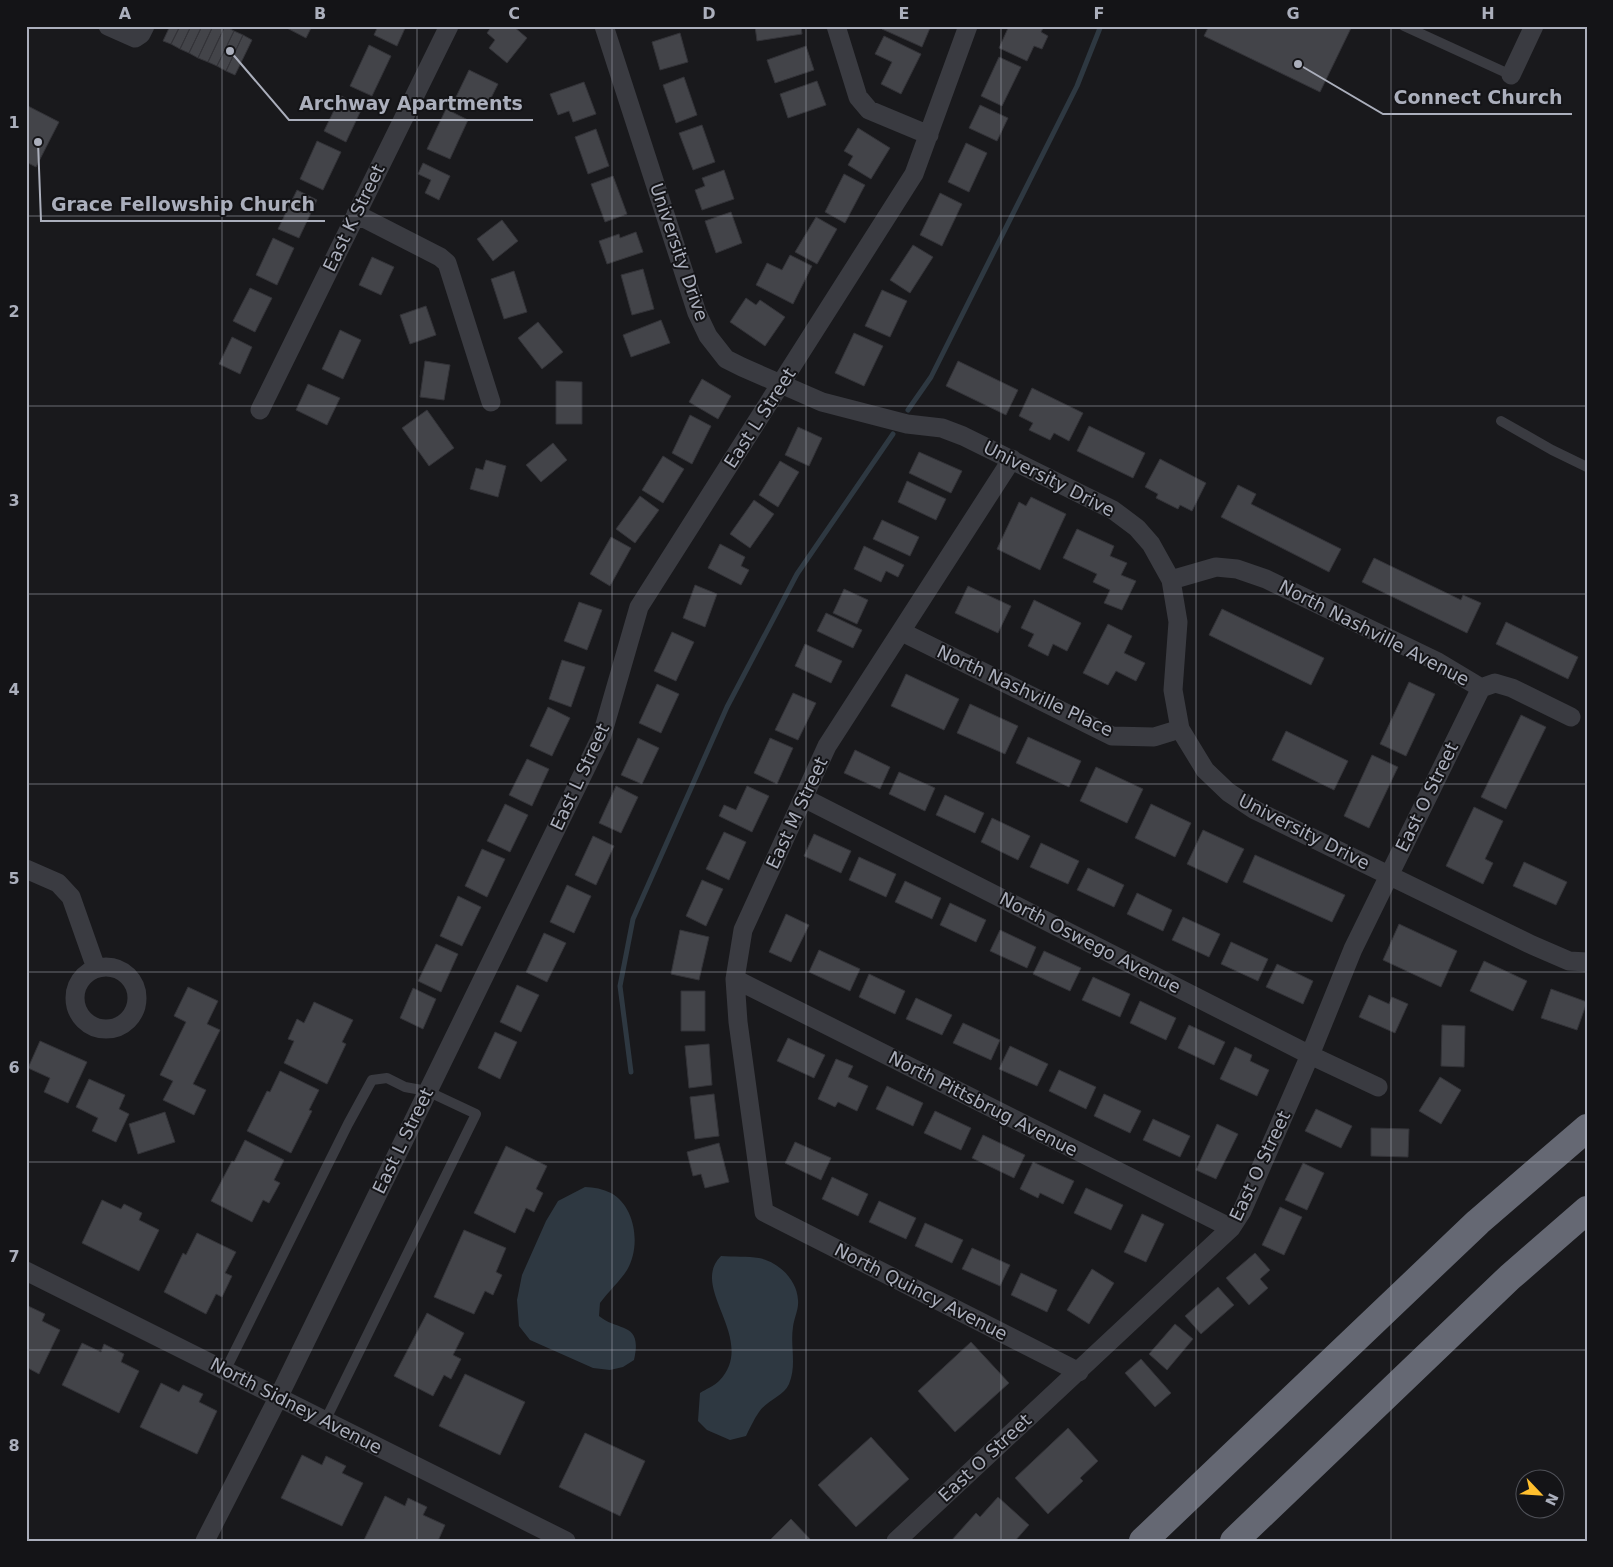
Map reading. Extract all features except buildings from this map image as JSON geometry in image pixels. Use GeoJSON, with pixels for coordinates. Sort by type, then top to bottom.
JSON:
{"type":"FeatureCollection","features":[{"type":"Feature","properties":{"kind":"highway"},"geometry":{"type":"LineString","coordinates":[[1143,1541],[1478,1222],[1587,1128]]}},
{"type":"Feature","properties":{"kind":"highway"},"geometry":{"type":"LineString","coordinates":[[1234,1541],[1510,1277],[1587,1210]]}},
{"type":"Feature","properties":{"kind":"street"},"geometry":{"type":"LineString","coordinates":[[108,26],[135,38],[145,26]]}},
{"type":"Feature","properties":{"kind":"street","name":"East K Street"},"geometry":{"type":"LineString","coordinates":[[260,410],[449,26]]}},
{"type":"Feature","properties":{"kind":"street","name":"University Drive"},"geometry":{"type":"LineString","coordinates":[[604,26],[697,313],[708,336],[726,358],[822,402],[907,424],[942,428],[963,436],[1114,510],[1137,528],[1151,544],[1171,580],[1178,622],[1173,690],[1180,729],[1205,770],[1228,792],[1255,810],[1532,945],[1569,961],[1587,962]]}},
{"type":"Feature","properties":{"kind":"street"},"geometry":{"type":"LineString","coordinates":[[836,26],[858,97],[869,110],[929,134]]}},
{"type":"Feature","properties":{"kind":"street","name":"East L Street"},"geometry":{"type":"LineString","coordinates":[[205,1541],[278,1398],[602,735],[639,607],[914,174],[968,26]]}},
{"type":"Feature","properties":{"kind":"street"},"geometry":{"type":"LineString","coordinates":[[1511,74],[1534,26]]}},
{"type":"Feature","properties":{"kind":"street"},"geometry":{"type":"LineString","coordinates":[[356,214],[440,257],[447,263],[490,402]]}},
{"type":"Feature","properties":{"kind":"street","name":"East M Street"},"geometry":{"type":"LineString","coordinates":[[764,1212],[738,1022],[735,980],[743,930],[827,746],[1012,459]]}},
{"type":"Feature","properties":{"kind":"street","name":"North Nashville Avenue"},"geometry":{"type":"LineString","coordinates":[[1171,580],[1216,567],[1237,569],[1266,579],[1427,656],[1480,688],[1495,683],[1512,688],[1570,717]]}},
{"type":"Feature","properties":{"kind":"street","name":"North Nashville Place"},"geometry":{"type":"LineString","coordinates":[[902,632],[1112,736],[1154,737],[1180,729]]}},
{"type":"Feature","properties":{"kind":"street","name":"East O Street"},"geometry":{"type":"LineString","coordinates":[[896,1541],[1231,1228],[1242,1211],[1310,1055],[1353,949],[1480,688]]}},
{"type":"Feature","properties":{"kind":"street","name":"North Oswego Avenue"},"geometry":{"type":"LineString","coordinates":[[804,798],[1310,1055],[1378,1087]]}},
{"type":"Feature","properties":{"kind":"street"},"geometry":{"type":"LineString","coordinates":[[26,869],[58,883],[71,897],[96,968]]}},
{"type":"Feature","properties":{"kind":"street","name":"North Pittsbrug Avenue"},"geometry":{"type":"LineString","coordinates":[[735,980],[1231,1228]]}},
{"type":"Feature","properties":{"kind":"street","name":"North Quincy Avenue"},"geometry":{"type":"LineString","coordinates":[[764,1212],[1079,1372]]}},
{"type":"Feature","properties":{"kind":"street","name":"North Sidney Avenue"},"geometry":{"type":"LineString","coordinates":[[26,1271],[566,1541]]}},
{"type":"Feature","properties":{"kind":"lane"},"geometry":{"type":"LineString","coordinates":[[1404,26],[1511,74]]}},
{"type":"Feature","properties":{"kind":"lane"},"geometry":{"type":"LineString","coordinates":[[1500,421],[1587,468]]}},
{"type":"Feature","properties":{"kind":"lane"},"geometry":{"type":"LineString","coordinates":[[225,1371],[348,1124],[372,1080],[387,1078],[405,1087],[428,1091],[476,1114],[325,1421]]}},
{"type":"Feature","properties":{"kind":"shaded area"},"geometry":{"type":"Polygon","coordinates":[[[585,1187],[605,1190],[619,1199],[631,1217],[634,1228],[634,1250],[631,1261],[627,1270],[600,1303],[599,1316],[632,1333],[636,1348],[634,1360],[623,1367],[610,1370],[593,1368],[530,1340],[519,1326],[517,1300],[522,1275],[546,1221],[558,1201],[585,1187]]]}},
{"type":"Feature","properties":{"kind":"shaded area"},"geometry":{"type":"Polygon","coordinates":[[[721,1256],[755,1257],[773,1263],[786,1273],[794,1286],[798,1300],[792,1334],[793,1370],[789,1384],[783,1392],[762,1408],[746,1436],[730,1440],[707,1430],[698,1421],[700,1393],[719,1381],[729,1365],[732,1349],[729,1332],[712,1283],[713,1269],[721,1256]]]}},
{"type":"Feature","properties":{"kind":"waterway"},"geometry":{"type":"LineString","coordinates":[[908,410],[931,377],[1077,86],[1100,28],[1099,26]]}},
{"type":"Feature","properties":{"kind":"waterway"},"geometry":{"type":"LineString","coordinates":[[631,1072],[620,986],[633,919],[727,707],[797,574],[893,434]]}},
{"type":"Feature","properties":{"kind":"place","name":"Archway Apartments"},"geometry":{"type":"Point","coordinates":[230,51]}},
{"type":"Feature","properties":{"kind":"place","name":"Connect Church"},"geometry":{"type":"Point","coordinates":[1298,64]}},
{"type":"Feature","properties":{"kind":"place","name":"Grace Fellowship Church"},"geometry":{"type":"Point","coordinates":[38,142]}}]}
